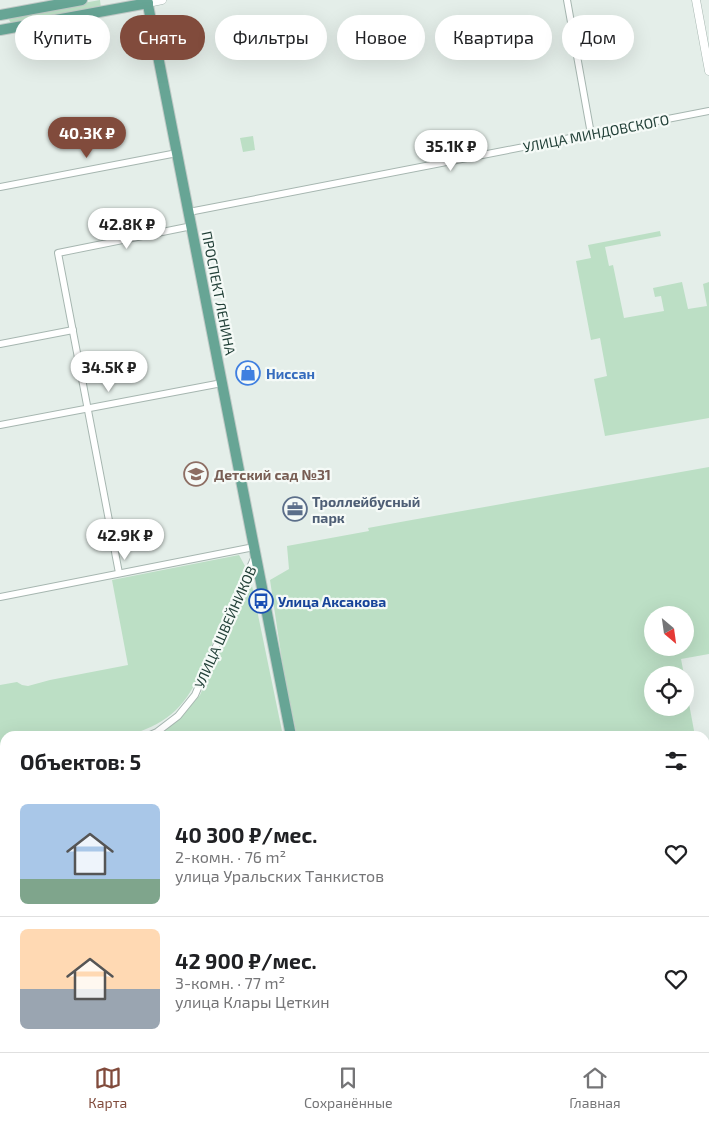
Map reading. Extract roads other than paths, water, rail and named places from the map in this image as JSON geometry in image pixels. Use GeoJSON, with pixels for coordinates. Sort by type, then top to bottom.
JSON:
{"type":"FeatureCollection","features":[{"type":"Feature","properties":{"kind":"main road"},"geometry":{"type":"LineString","coordinates":[[0,15],[82,0]]}},
{"type":"Feature","properties":{"kind":"main road"},"geometry":{"type":"LineString","coordinates":[[0,30],[148,1]]}},
{"type":"Feature","properties":{"kind":"main road","name":"ПРОСПЕКТ ЛЕНИНА"},"geometry":{"type":"LineString","coordinates":[[148,1],[290,731]]}},
{"type":"Feature","properties":{"kind":"street"},"geometry":{"type":"LineString","coordinates":[[148,1],[162,0]]}},
{"type":"Feature","properties":{"kind":"street"},"geometry":{"type":"LineString","coordinates":[[567,0],[591,134]]}},
{"type":"Feature","properties":{"kind":"street"},"geometry":{"type":"LineString","coordinates":[[696,0],[709,71]]}},
{"type":"Feature","properties":{"kind":"street","name":"УЛИЦА МИНДОВСКОГО"},"geometry":{"type":"LineString","coordinates":[[189,212],[709,111]]}},
{"type":"Feature","properties":{"kind":"street"},"geometry":{"type":"LineString","coordinates":[[0,187],[178,153]]}},
{"type":"Feature","properties":{"kind":"street"},"geometry":{"type":"LineString","coordinates":[[119,573],[58,253],[192,226]]}},
{"type":"Feature","properties":{"kind":"street"},"geometry":{"type":"LineString","coordinates":[[0,344],[73,330]]}},
{"type":"Feature","properties":{"kind":"street"},"geometry":{"type":"LineString","coordinates":[[0,425],[222,383]]}},
{"type":"Feature","properties":{"kind":"street"},"geometry":{"type":"LineString","coordinates":[[0,597],[119,573],[255,551]]}},
{"type":"Feature","properties":{"kind":"street","name":"УЛИЦА ШВЕЙНИКОВ"},"geometry":{"type":"LineString","coordinates":[[158,731],[178,716],[195,695],[255,551]]}},
{"type":"Feature","properties":{"kind":"place","name":"Ниссан"},"geometry":{"type":"Point","coordinates":[248,373]}},
{"type":"Feature","properties":{"kind":"place","name":"Детский сад №31"},"geometry":{"type":"Point","coordinates":[196,474]}},
{"type":"Feature","properties":{"kind":"place","name":"Троллейбусный парк"},"geometry":{"type":"Point","coordinates":[295,509]}},
{"type":"Feature","properties":{"kind":"place","name":"Улица Аксакова"},"geometry":{"type":"Point","coordinates":[261,601]}}]}
